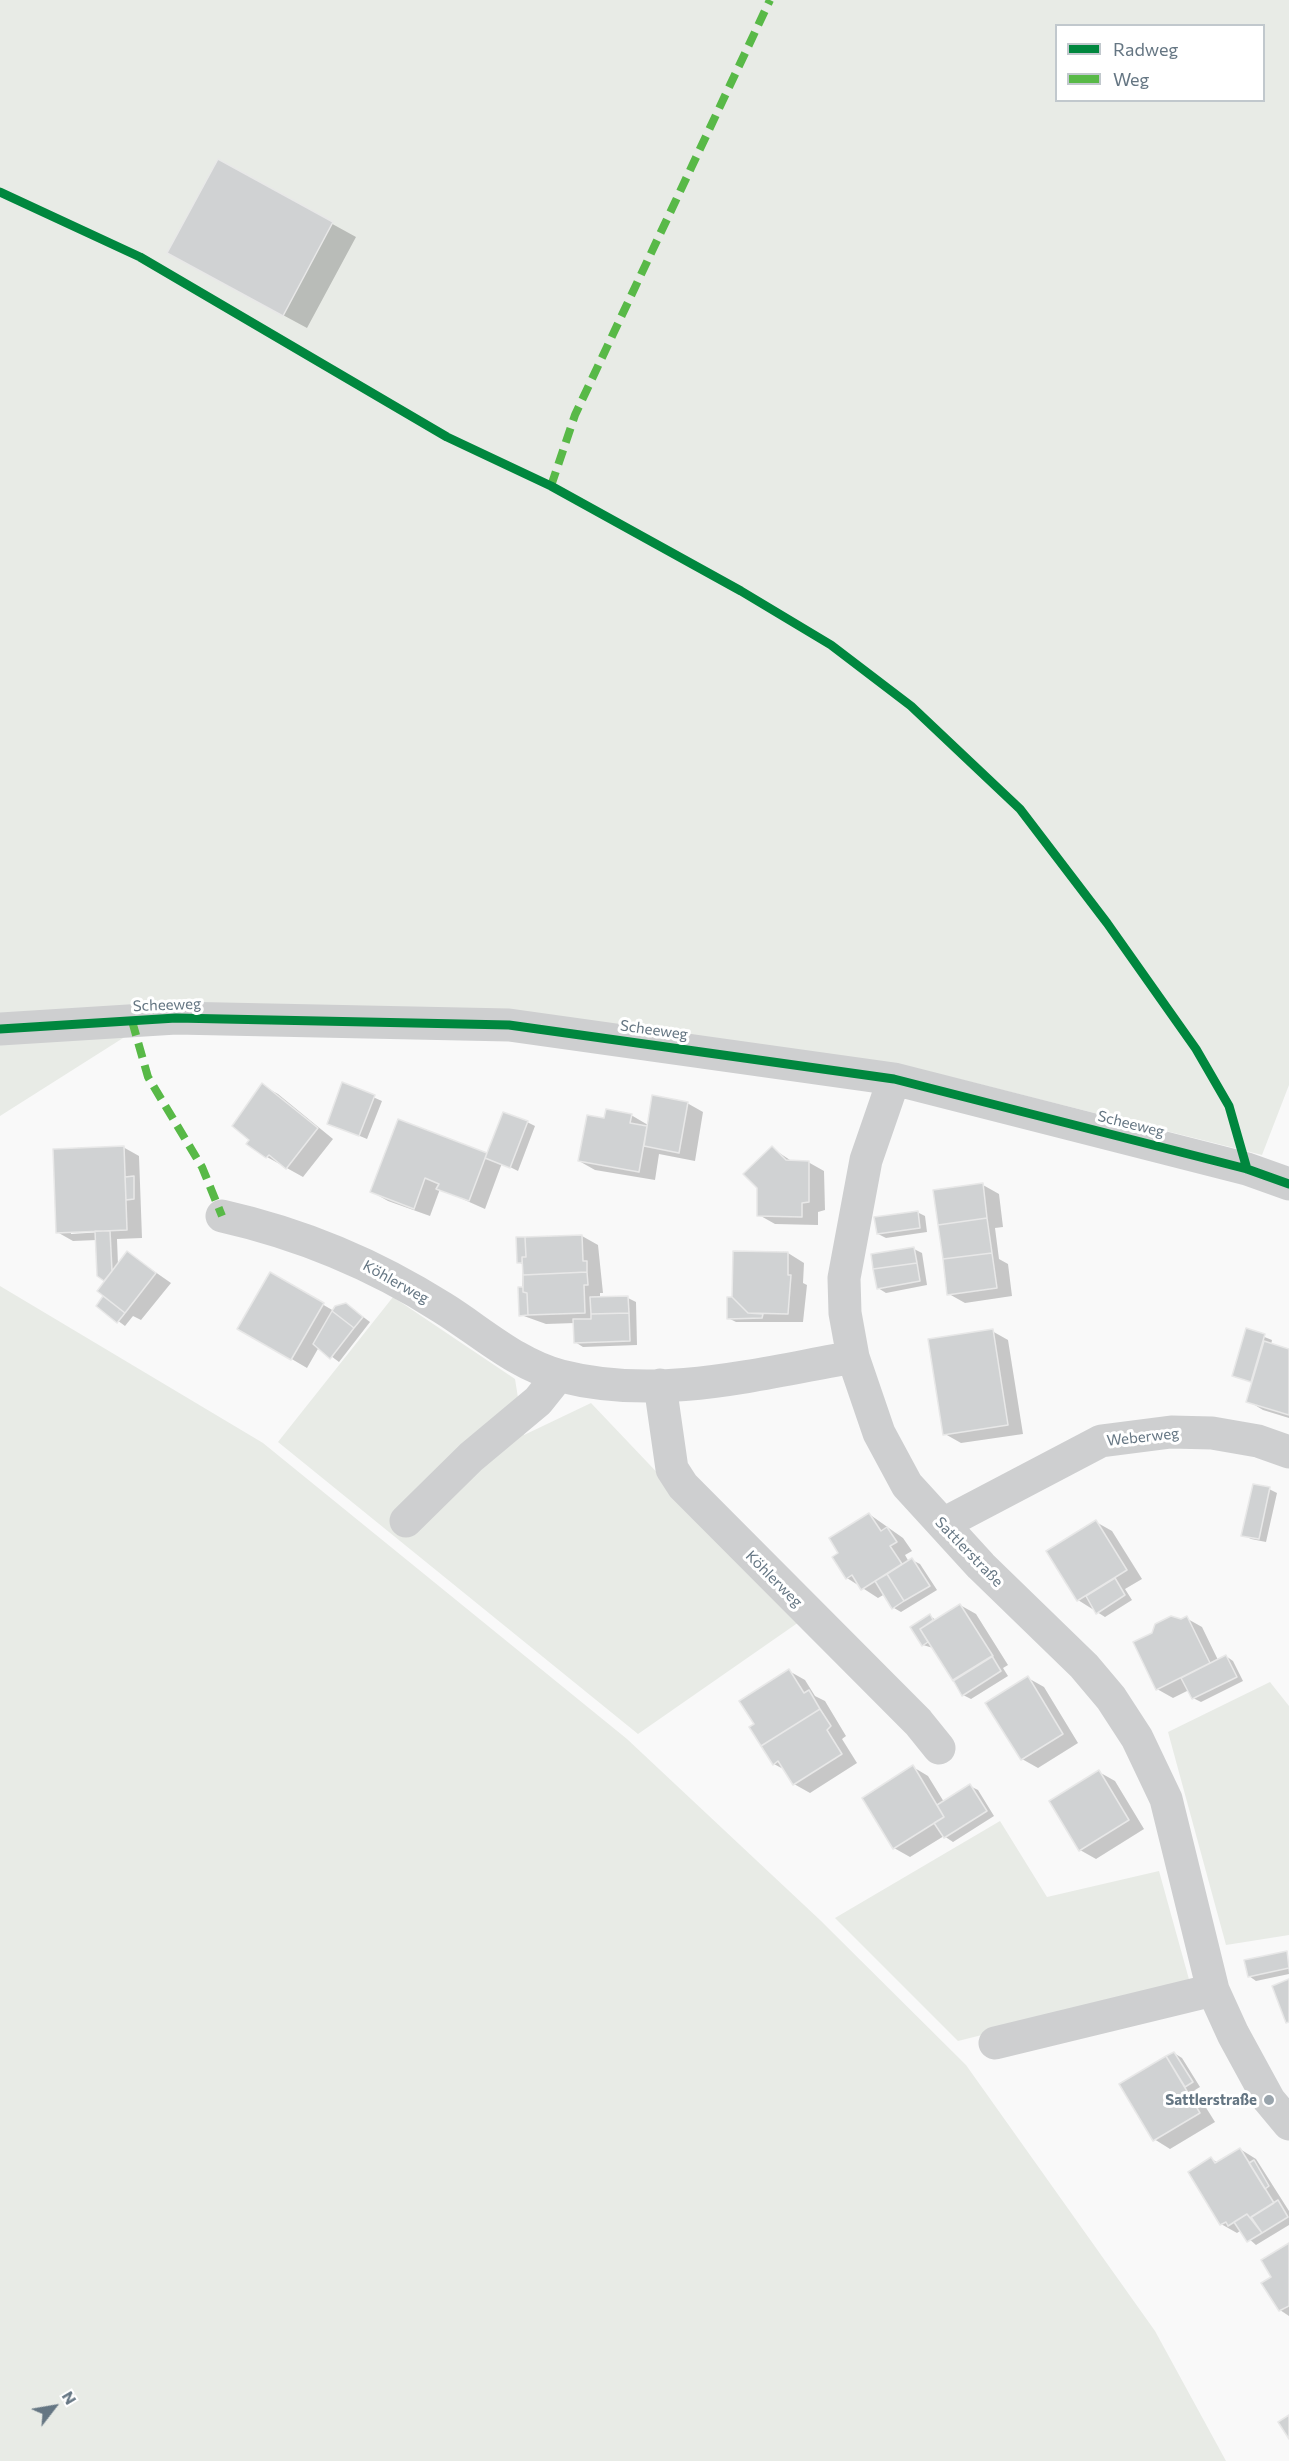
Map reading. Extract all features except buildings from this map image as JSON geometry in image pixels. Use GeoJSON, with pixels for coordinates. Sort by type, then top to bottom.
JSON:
{"type":"FeatureCollection","features":[{"type":"Feature","properties":{"kind":"street","name":"Scheeweg"},"geometry":{"type":"LineString","coordinates":[[0,1029],[176,1018],[509,1025],[894,1079],[1247,1170],[1289,1184]]}},
{"type":"Feature","properties":{"kind":"street","name":"Sattlerstraße"},"geometry":{"type":"LineString","coordinates":[[894,1079],[866,1160],[844,1278],[845,1313],[853,1357],[879,1433],[892,1461],[908,1485],[943,1524],[1084,1666],[1111,1698],[1137,1738],[1166,1799],[1214,1990],[1233,2034],[1264,2091],[1289,2124]]}},
{"type":"Feature","properties":{"kind":"street","name":"Köhlerweg"},"geometry":{"type":"LineString","coordinates":[[222,1216],[299,1237],[346,1254],[442,1308],[518,1357],[558,1376],[604,1385],[692,1386],[853,1357]]}},
{"type":"Feature","properties":{"kind":"street"},"geometry":{"type":"LineString","coordinates":[[406,1521],[471,1457],[538,1401],[558,1376]]}},
{"type":"Feature","properties":{"kind":"street","name":"Köhlerweg"},"geometry":{"type":"LineString","coordinates":[[660,1385],[672,1469],[683,1486],[918,1722],[939,1748]]}},
{"type":"Feature","properties":{"kind":"street","name":"Weberweg"},"geometry":{"type":"LineString","coordinates":[[943,1524],[1101,1441],[1161,1433],[1212,1433],[1258,1441],[1289,1452]]}},
{"type":"Feature","properties":{"kind":"street"},"geometry":{"type":"LineString","coordinates":[[994,2043],[1214,1990]]}},
{"type":"Feature","properties":{"kind":"shaded area"},"geometry":{"type":"Polygon","coordinates":[[[0,0],[1289,0],[1289,1085],[1262,1155],[899,1064],[702,1043],[142,1026],[0,1116],[0,0]]]}},
{"type":"Feature","properties":{"kind":"shaded area"},"geometry":{"type":"Polygon","coordinates":[[[0,1286],[263,1443],[627,1739],[820,1920],[966,2065],[1155,2331],[1226,2461],[0,2461],[0,1286]]]}},
{"type":"Feature","properties":{"kind":"shaded area"},"geometry":{"type":"Polygon","coordinates":[[[393,1297],[515,1379],[524,1435],[591,1403],[799,1622],[638,1734],[278,1442],[393,1297]]]}},
{"type":"Feature","properties":{"kind":"shaded area"},"geometry":{"type":"Polygon","coordinates":[[[1270,1682],[1289,1706],[1289,1935],[1226,1945],[1168,1732],[1270,1682]]]}},
{"type":"Feature","properties":{"kind":"shaded area"},"geometry":{"type":"Polygon","coordinates":[[[1000,1821],[1047,1897],[1159,1871],[1190,1983],[958,2041],[835,1918],[1000,1821]]]}},
{"type":"Feature","properties":{"kind":"marked path"},"geometry":{"type":"LineString","coordinates":[[551,486],[575,415],[770,0]]}},
{"type":"Feature","properties":{"kind":"marked path"},"geometry":{"type":"LineString","coordinates":[[132,1021],[148,1077],[202,1167],[222,1216]]}},
{"type":"Feature","properties":{"kind":"cycle path"},"geometry":{"type":"LineString","coordinates":[[0,192],[140,257],[447,437],[551,486],[741,591],[831,645],[911,706],[1020,809],[1107,923],[1196,1049],[1229,1106],[1247,1169]]}},
{"type":"Feature","properties":{"kind":"cycle path"},"geometry":{"type":"LineString","coordinates":[[0,1029],[176,1018],[509,1025],[894,1079],[1247,1169],[1289,1184]]}},
{"type":"Feature","properties":{"kind":"place","name":"Sattlerstraße"},"geometry":{"type":"Point","coordinates":[1269,2100]}}]}
